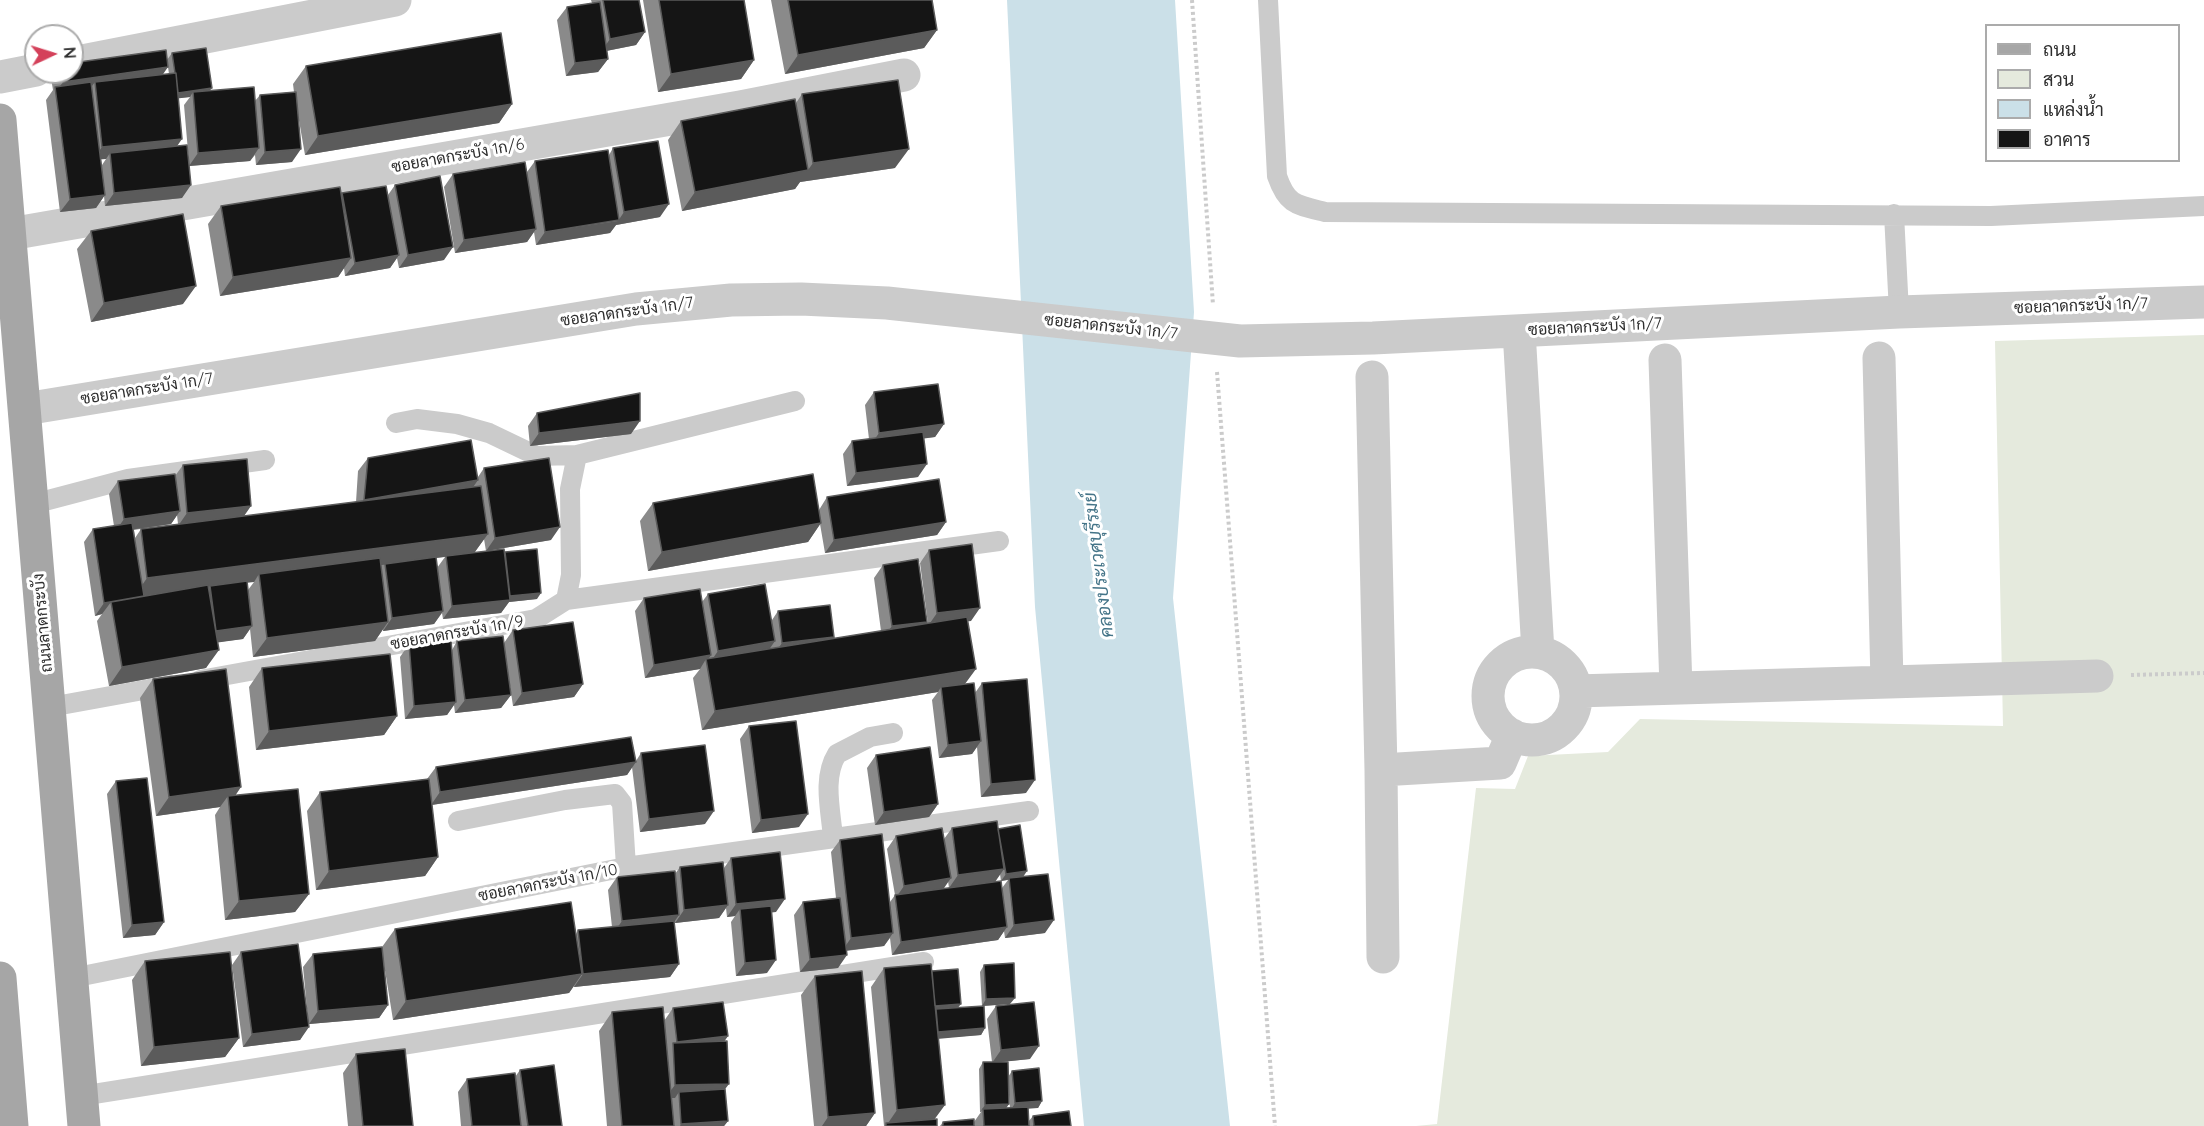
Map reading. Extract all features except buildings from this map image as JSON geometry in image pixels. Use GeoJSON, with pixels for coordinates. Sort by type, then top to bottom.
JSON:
{"type":"FeatureCollection","features":[{"type":"Feature","properties":{"kind":"main road","name":"ถนนลาดกระบัง"},"geometry":{"type":"LineString","coordinates":[[0,120],[82,1111]]}},
{"type":"Feature","properties":{"kind":"main road"},"geometry":{"type":"LineString","coordinates":[[0,988],[12,1126]]}},
{"type":"Feature","properties":{"kind":"street"},"geometry":{"type":"LineString","coordinates":[[84,61],[395,0]]}},
{"type":"Feature","properties":{"kind":"street"},"geometry":{"type":"LineString","coordinates":[[0,77],[24,72]]}},
{"type":"Feature","properties":{"kind":"street","name":"ซอยลาดกระบัง 1ก/6"},"geometry":{"type":"LineString","coordinates":[[10,234],[740,107],[904,75]]}},
{"type":"Feature","properties":{"kind":"street","name":"ซอยลาดกระบัง 1ก/7"},"geometry":{"type":"LineString","coordinates":[[25,408],[636,309],[731,300],[801,299],[887,303],[1240,341],[1373,338],[1899,312],[2204,302]]}},
{"type":"Feature","properties":{"kind":"street"},"geometry":{"type":"LineString","coordinates":[[1519,331],[1538,652]]}},
{"type":"Feature","properties":{"kind":"street"},"geometry":{"type":"LineString","coordinates":[[1879,358],[1887,682]]}},
{"type":"Feature","properties":{"kind":"street"},"geometry":{"type":"LineString","coordinates":[[1665,360],[1676,688]]}},
{"type":"Feature","properties":{"kind":"street"},"geometry":{"type":"LineString","coordinates":[[1372,377],[1383,957]]}},
{"type":"Feature","properties":{"kind":"street"},"geometry":{"type":"LineString","coordinates":[[1524,652],[1538,652],[1552,656],[1564,665],[1572,677],[1576,691],[1575,706],[1570,720],[1547,738],[1533,740],[1518,738],[1506,731],[1496,720],[1489,707],[1488,692],[1499,666],[1510,657],[1524,652]]}},
{"type":"Feature","properties":{"kind":"street"},"geometry":{"type":"LineString","coordinates":[[1576,691],[2097,676]]}},
{"type":"Feature","properties":{"kind":"street"},"geometry":{"type":"LineString","coordinates":[[1381,770],[1500,763],[1512,735]]}},
{"type":"Feature","properties":{"kind":"lane"},"geometry":{"type":"LineString","coordinates":[[1268,0],[1277,176],[1283,194],[1297,205],[1325,212],[1991,216],[2204,206]]}},
{"type":"Feature","properties":{"kind":"lane"},"geometry":{"type":"LineString","coordinates":[[1894,214],[1899,312]]}},
{"type":"Feature","properties":{"kind":"lane"},"geometry":{"type":"LineString","coordinates":[[396,423],[417,419],[458,424],[489,433],[537,456],[577,455],[795,401]]}},
{"type":"Feature","properties":{"kind":"lane"},"geometry":{"type":"LineString","coordinates":[[577,455],[570,489],[571,575],[566,600],[999,541]]}},
{"type":"Feature","properties":{"kind":"lane"},"geometry":{"type":"LineString","coordinates":[[33,504],[128,479],[265,460]]}},
{"type":"Feature","properties":{"kind":"lane","name":"ซอยลาดกระบัง 1ก/9"},"geometry":{"type":"LineString","coordinates":[[50,707],[536,619],[566,600]]}},
{"type":"Feature","properties":{"kind":"lane"},"geometry":{"type":"LineString","coordinates":[[833,838],[828,773],[834,758],[837,754],[870,737],[893,733]]}},
{"type":"Feature","properties":{"kind":"lane"},"geometry":{"type":"LineString","coordinates":[[458,822],[565,800],[615,794],[622,803],[626,867]]}},
{"type":"Feature","properties":{"kind":"lane","name":"ซอยลาดกระบัง 1ก/10"},"geometry":{"type":"LineString","coordinates":[[72,978],[626,867],[1029,811]]}},
{"type":"Feature","properties":{"kind":"lane"},"geometry":{"type":"LineString","coordinates":[[82,1111],[924,962]]}},
{"type":"Feature","properties":{"kind":"path"},"geometry":{"type":"LineString","coordinates":[[1192,0],[1213,312]]}},
{"type":"Feature","properties":{"kind":"path"},"geometry":{"type":"LineString","coordinates":[[1217,371],[1275,1126]]}},
{"type":"Feature","properties":{"kind":"path"},"geometry":{"type":"LineString","coordinates":[[2097,676],[2204,674]]}},
{"type":"Feature","properties":{"kind":"green space"},"geometry":{"type":"Polygon","coordinates":[[[2204,335],[2204,1126],[1416,1126],[1437,1124],[1476,788],[1515,789],[1528,756],[1608,752],[1640,719],[2003,726],[1995,341],[2204,335]]]}},
{"type":"Feature","properties":{"kind":"water","name":"คลองประเวศบุรีรมย์"},"geometry":{"type":"Polygon","coordinates":[[[1007,0],[1175,0],[1194,312],[1173,598],[1230,1126],[1084,1126],[1035,607],[1007,0]]]}}]}
